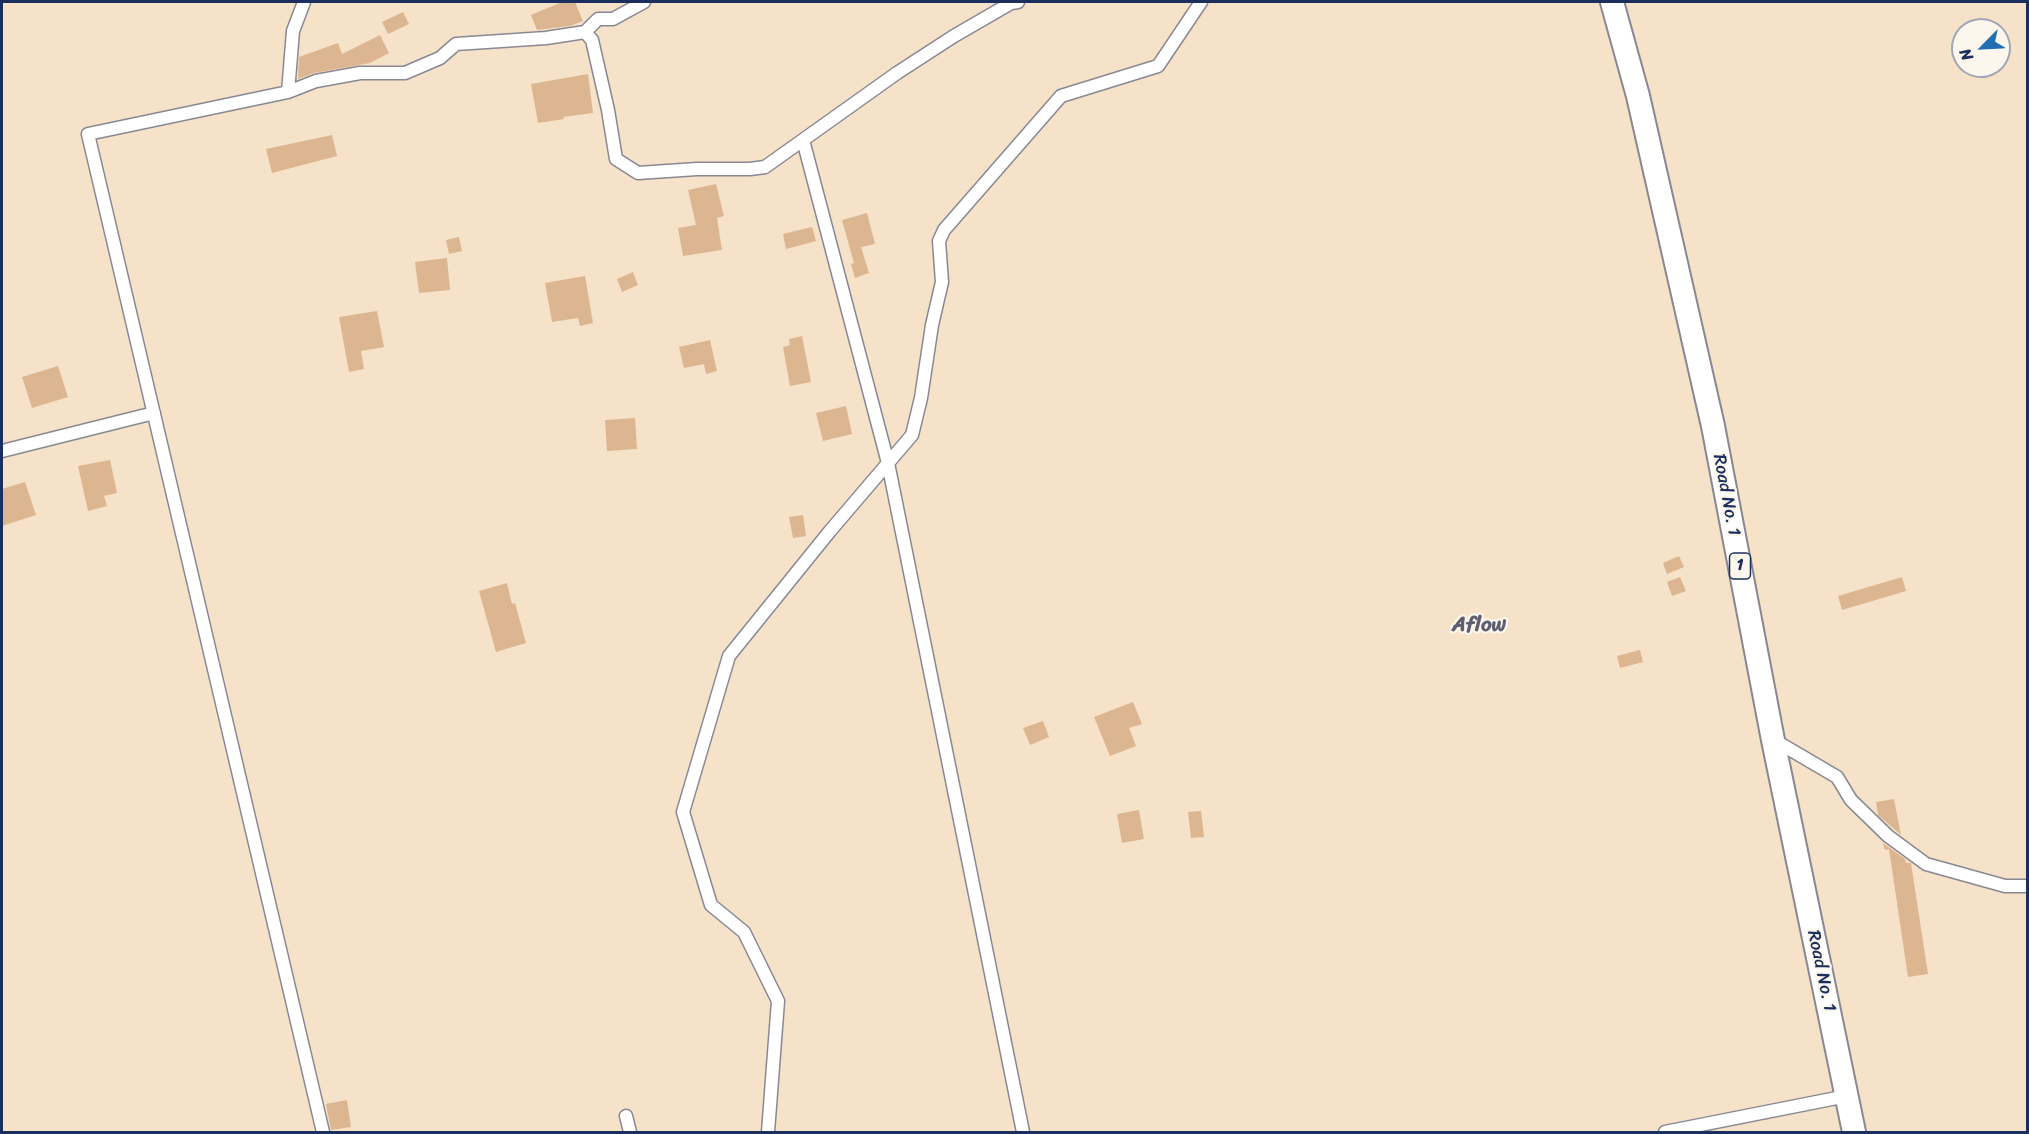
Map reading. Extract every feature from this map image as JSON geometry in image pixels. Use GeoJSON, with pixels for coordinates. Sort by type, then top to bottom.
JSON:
{"type":"FeatureCollection","features":[{"type":"Feature","properties":{"kind":"highway","name":"Road No. 1"},"geometry":{"type":"LineString","coordinates":[[1612,2],[1638,96],[1713,426],[1773,740],[1854,1132]]}},
{"type":"Feature","properties":{"kind":"street"},"geometry":{"type":"LineString","coordinates":[[288,92],[293,31],[304,2]]}},
{"type":"Feature","properties":{"kind":"street"},"geometry":{"type":"LineString","coordinates":[[323,1132],[88,134],[288,92],[316,81],[360,73],[405,73],[440,58],[456,44],[546,38],[585,32],[598,19],[613,19],[644,2]]}},
{"type":"Feature","properties":{"kind":"street"},"geometry":{"type":"LineString","coordinates":[[585,32],[591,40],[608,110],[616,159],[638,173],[687,169],[750,169],[765,166],[897,73],[954,36],[1011,3],[1018,2]]}},
{"type":"Feature","properties":{"kind":"street"},"geometry":{"type":"LineString","coordinates":[[768,1132],[778,1001],[744,932],[711,905],[683,812],[729,656],[830,531],[912,435],[942,282],[939,241],[944,230],[1061,96],[1158,66],[1201,2]]}},
{"type":"Feature","properties":{"kind":"street"},"geometry":{"type":"LineString","coordinates":[[803,140],[888,463],[1023,1132]]}},
{"type":"Feature","properties":{"kind":"street"},"geometry":{"type":"LineString","coordinates":[[2,452],[154,413]]}},
{"type":"Feature","properties":{"kind":"street"},"geometry":{"type":"LineString","coordinates":[[1773,740],[1837,777],[1851,800],[1888,836],[1926,864],[2005,886],[2028,886]]}},
{"type":"Feature","properties":{"kind":"street"},"geometry":{"type":"LineString","coordinates":[[1665,1132],[1847,1096]]}},
{"type":"Feature","properties":{"kind":"street"},"geometry":{"type":"LineString","coordinates":[[626,1116],[630,1132]]}},
{"type":"Feature","properties":{"kind":"building"},"geometry":{"type":"Polygon","coordinates":[[[562,2],[575,2],[583,21],[570,26],[537,30],[531,15],[562,2]]]}},
{"type":"Feature","properties":{"kind":"building"},"geometry":{"type":"Polygon","coordinates":[[[403,12],[409,24],[388,34],[382,22],[403,12]]]}},
{"type":"Feature","properties":{"kind":"building"},"geometry":{"type":"Polygon","coordinates":[[[380,35],[389,53],[370,63],[314,73],[298,79],[299,57],[338,43],[342,54],[380,35]]]}},
{"type":"Feature","properties":{"kind":"building"},"geometry":{"type":"Polygon","coordinates":[[[588,74],[593,113],[538,123],[531,84],[588,74]]]}},
{"type":"Feature","properties":{"kind":"building"},"geometry":{"type":"Polygon","coordinates":[[[332,135],[337,156],[272,173],[266,149],[332,135]]]}},
{"type":"Feature","properties":{"kind":"building"},"geometry":{"type":"Polygon","coordinates":[[[716,184],[724,216],[717,218],[722,250],[683,256],[678,228],[696,225],[688,190],[716,184]]]}},
{"type":"Feature","properties":{"kind":"building"},"geometry":{"type":"Polygon","coordinates":[[[867,213],[875,244],[861,247],[869,273],[855,278],[851,264],[854,263],[842,220],[867,213]]]}},
{"type":"Feature","properties":{"kind":"building"},"geometry":{"type":"Polygon","coordinates":[[[812,227],[816,241],[786,249],[783,234],[812,227]]]}},
{"type":"Feature","properties":{"kind":"building"},"geometry":{"type":"Polygon","coordinates":[[[459,237],[462,251],[449,254],[446,240],[459,237]]]}},
{"type":"Feature","properties":{"kind":"building"},"geometry":{"type":"Polygon","coordinates":[[[447,258],[450,290],[419,293],[415,262],[447,258]]]}},
{"type":"Feature","properties":{"kind":"building"},"geometry":{"type":"Polygon","coordinates":[[[633,272],[638,285],[622,292],[617,279],[633,272]]]}},
{"type":"Feature","properties":{"kind":"building"},"geometry":{"type":"Polygon","coordinates":[[[585,276],[593,323],[580,326],[578,318],[552,322],[545,283],[585,276]]]}},
{"type":"Feature","properties":{"kind":"building"},"geometry":{"type":"Polygon","coordinates":[[[377,311],[384,347],[361,351],[364,369],[349,372],[339,317],[377,311]]]}},
{"type":"Feature","properties":{"kind":"building"},"geometry":{"type":"Polygon","coordinates":[[[802,336],[811,382],[790,386],[783,347],[790,345],[789,339],[802,336]]]}},
{"type":"Feature","properties":{"kind":"building"},"geometry":{"type":"Polygon","coordinates":[[[710,340],[717,371],[706,374],[704,364],[684,368],[679,347],[710,340]]]}},
{"type":"Feature","properties":{"kind":"building"},"geometry":{"type":"Polygon","coordinates":[[[58,366],[68,397],[32,408],[22,377],[58,366]]]}},
{"type":"Feature","properties":{"kind":"building"},"geometry":{"type":"Polygon","coordinates":[[[846,406],[852,434],[823,441],[816,413],[846,406]]]}},
{"type":"Feature","properties":{"kind":"building"},"geometry":{"type":"Polygon","coordinates":[[[635,418],[637,449],[607,451],[605,420],[635,418]]]}},
{"type":"Feature","properties":{"kind":"building"},"geometry":{"type":"Polygon","coordinates":[[[110,460],[117,493],[104,496],[107,506],[88,511],[78,466],[110,460]]]}},
{"type":"Feature","properties":{"kind":"building"},"geometry":{"type":"Polygon","coordinates":[[[25,482],[36,515],[2,526],[2,489],[25,482]]]}},
{"type":"Feature","properties":{"kind":"building"},"geometry":{"type":"Polygon","coordinates":[[[803,515],[806,536],[793,538],[789,517],[803,515]]]}},
{"type":"Feature","properties":{"kind":"building"},"geometry":{"type":"Polygon","coordinates":[[[1679,556],[1684,567],[1667,574],[1663,563],[1679,556]]]}},
{"type":"Feature","properties":{"kind":"building"},"geometry":{"type":"Polygon","coordinates":[[[1680,577],[1686,591],[1672,596],[1667,582],[1680,577]]]}},
{"type":"Feature","properties":{"kind":"building"},"geometry":{"type":"Polygon","coordinates":[[[1902,577],[1906,591],[1842,610],[1838,596],[1902,577]]]}},
{"type":"Feature","properties":{"kind":"building"},"geometry":{"type":"Polygon","coordinates":[[[507,583],[526,643],[496,652],[479,591],[507,583]]]}},
{"type":"Feature","properties":{"kind":"building"},"geometry":{"type":"Polygon","coordinates":[[[1640,650],[1643,662],[1620,668],[1617,656],[1640,650]]]}},
{"type":"Feature","properties":{"kind":"building"},"geometry":{"type":"Polygon","coordinates":[[[1133,702],[1142,724],[1129,728],[1136,746],[1110,756],[1094,717],[1133,702]]]}},
{"type":"Feature","properties":{"kind":"building"},"geometry":{"type":"Polygon","coordinates":[[[1043,721],[1049,737],[1030,745],[1023,728],[1043,721]]]}},
{"type":"Feature","properties":{"kind":"building"},"geometry":{"type":"Polygon","coordinates":[[[1894,799],[1901,835],[1878,815],[1876,802],[1894,799]]]}},
{"type":"Feature","properties":{"kind":"building"},"geometry":{"type":"Polygon","coordinates":[[[1139,810],[1144,839],[1122,843],[1117,814],[1139,810]]]}},
{"type":"Feature","properties":{"kind":"building"},"geometry":{"type":"Polygon","coordinates":[[[1201,811],[1204,837],[1191,838],[1188,812],[1201,811]]]}},
{"type":"Feature","properties":{"kind":"building"},"geometry":{"type":"Polygon","coordinates":[[[1883,843],[1905,859],[1906,863],[1911,863],[1928,974],[1908,977],[1889,849],[1885,850],[1883,843]]]}},
{"type":"Feature","properties":{"kind":"building"},"geometry":{"type":"Polygon","coordinates":[[[347,1100],[351,1127],[331,1130],[326,1104],[347,1100]]]}},
{"type":"Feature","properties":{"kind":"district","name":"Aflow"},"geometry":{"type":"Point","coordinates":[1479,626]}}]}
